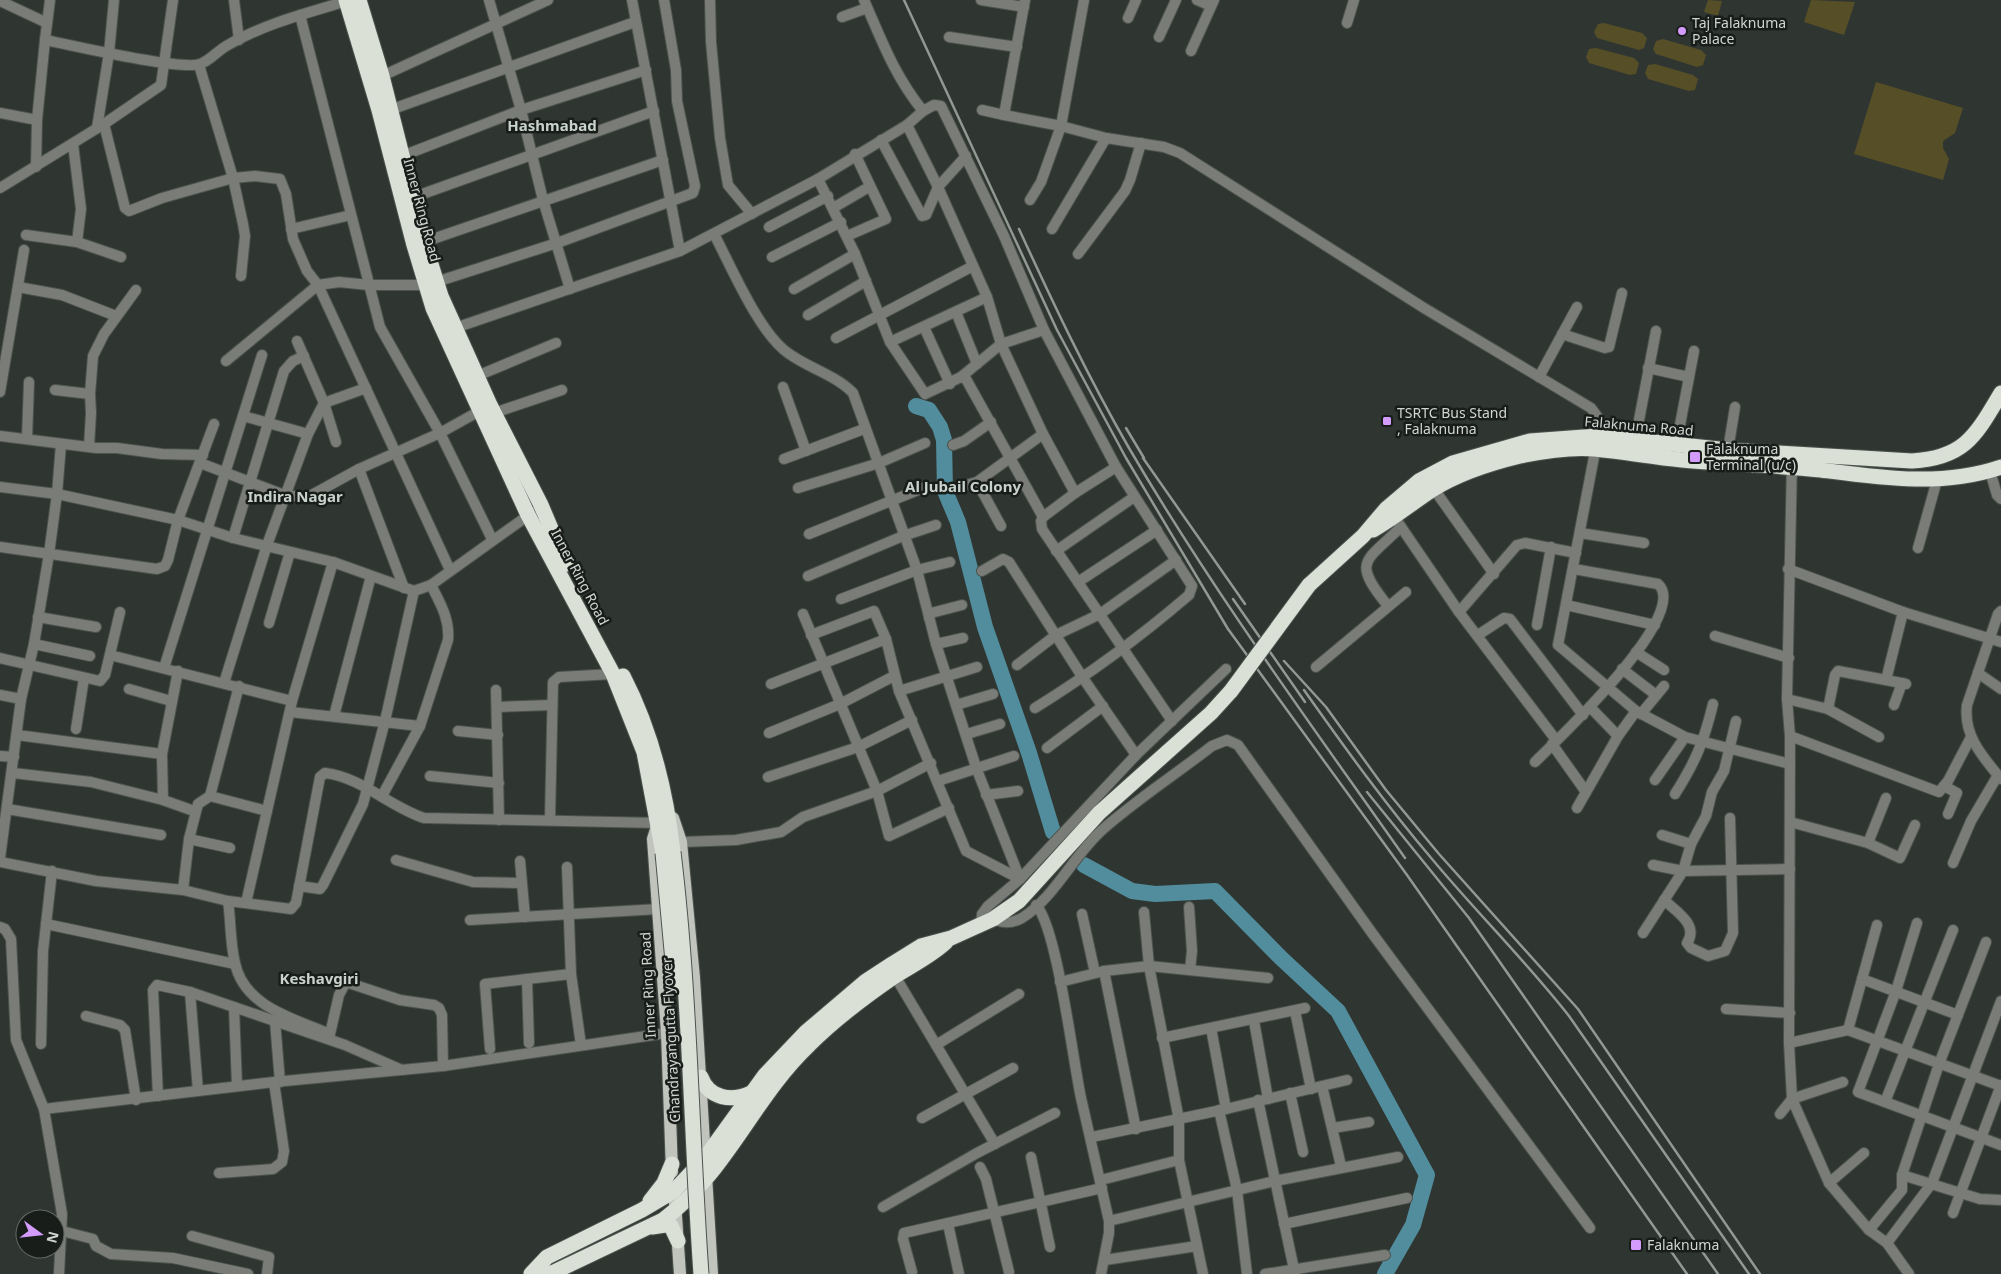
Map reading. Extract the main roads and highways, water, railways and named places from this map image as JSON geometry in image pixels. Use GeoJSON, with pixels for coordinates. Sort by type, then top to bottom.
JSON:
{"type":"FeatureCollection","features":[{"type":"Feature","properties":{"kind":"highway","name":"Inner Ring Road"},"geometry":{"type":"LineString","coordinates":[[351,0],[382,76],[424,242],[433,308],[449,344],[542,505],[560,553],[634,697],[655,752],[668,804]]}},
{"type":"Feature","properties":{"kind":"highway","name":"Inner Ring Road"},"geometry":{"type":"LineString","coordinates":[[351,0],[379,110],[431,284],[455,328],[477,376],[528,515],[612,674],[644,752],[658,823]]}},
{"type":"Feature","properties":{"kind":"highway","name":"Falaknuma Road"},"geometry":{"type":"LineString","coordinates":[[1596,442],[1680,460],[1934,460],[1949,455],[1965,444],[1984,422],[2001,393]]}},
{"type":"Feature","properties":{"kind":"highway","name":"Falaknuma Road"},"geometry":{"type":"LineString","coordinates":[[951,938],[987,921],[1019,901],[1099,813],[1211,713],[1231,691],[1308,585],[1363,536],[1386,509],[1419,481],[1453,463],[1549,452],[1596,442],[1635,441],[1728,450],[1875,477],[1937,480],[1996,469]]}},
{"type":"Feature","properties":{"kind":"highway","name":"Falaknuma Road"},"geometry":{"type":"LineString","coordinates":[[1363,536],[1398,522],[1434,489],[1478,469],[1494,457]]}},
{"type":"Feature","properties":{"kind":"highway","name":"Chandrayangutta Flyover"},"geometry":{"type":"LineString","coordinates":[[668,804],[685,970],[692,1145],[701,1274]]}},
{"type":"Feature","properties":{"kind":"highway","name":"Chandrayangutta Flyover"},"geometry":{"type":"LineString","coordinates":[[658,823],[672,849],[682,1147],[690,1274]]}},
{"type":"Feature","properties":{"kind":"highway"},"geometry":{"type":"LineString","coordinates":[[533,1273],[547,1258],[642,1210],[674,1191],[705,1158],[720,1150],[808,1045],[869,994],[923,960],[951,938]]}},
{"type":"Feature","properties":{"kind":"highway"},"geometry":{"type":"LineString","coordinates":[[533,1273],[552,1273],[663,1220],[705,1181],[720,1150],[752,1094],[785,1052],[836,1005],[866,981],[921,946],[951,938]]}},
{"type":"Feature","properties":{"kind":"highway"},"geometry":{"type":"LineString","coordinates":[[700,1077],[704,1087],[720,1096],[741,1098],[752,1094]]}},
{"type":"Feature","properties":{"kind":"highway"},"geometry":{"type":"LineString","coordinates":[[642,1210],[664,1183],[672,1164]]}},
{"type":"Feature","properties":{"kind":"highway"},"geometry":{"type":"LineString","coordinates":[[636,1233],[667,1225],[672,1227],[678,1241]]}},
{"type":"Feature","properties":{"kind":"main road","name":"Inner Ring Road"},"geometry":{"type":"LineString","coordinates":[[658,823],[653,839],[667,1033],[675,1210]]}},
{"type":"Feature","properties":{"kind":"main road"},"geometry":{"type":"LineString","coordinates":[[672,849],[694,978],[712,1274]]}},
{"type":"Feature","properties":{"kind":"main road"},"geometry":{"type":"LineString","coordinates":[[675,1210],[680,1274]]}},
{"type":"Feature","properties":{"kind":"waterway"},"geometry":{"type":"LineString","coordinates":[[916,406],[929,410],[940,427],[944,440],[945,491],[958,522],[985,627],[1029,753],[1053,832]]}},
{"type":"Feature","properties":{"kind":"waterway"},"geometry":{"type":"LineString","coordinates":[[1084,865],[1132,891],[1155,894],[1215,891],[1281,958],[1338,1011],[1427,1175],[1413,1225],[1385,1274]]}},
{"type":"Feature","properties":{"kind":"railway"},"geometry":{"type":"LineString","coordinates":[[904,0],[1057,330],[1126,458],[1228,629],[1407,875],[1687,1274]]}},
{"type":"Feature","properties":{"kind":"railway"},"geometry":{"type":"LineString","coordinates":[[1019,229],[1099,394],[1161,501],[1262,656],[1405,858]]}},
{"type":"Feature","properties":{"kind":"railway"},"geometry":{"type":"LineString","coordinates":[[1126,428],[1144,458]]}},
{"type":"Feature","properties":{"kind":"railway"},"geometry":{"type":"LineString","coordinates":[[1143,458],[1245,604]]}},
{"type":"Feature","properties":{"kind":"railway"},"geometry":{"type":"LineString","coordinates":[[1233,599],[1305,702]]}},
{"type":"Feature","properties":{"kind":"railway"},"geometry":{"type":"LineString","coordinates":[[1284,661],[1326,707],[1386,790],[1439,854],[1578,1009],[1760,1274]]}},
{"type":"Feature","properties":{"kind":"railway"},"geometry":{"type":"LineString","coordinates":[[1304,690],[1366,776],[1415,839],[1569,1016],[1749,1274]]}},
{"type":"Feature","properties":{"kind":"railway"},"geometry":{"type":"LineString","coordinates":[[1367,792],[1469,918],[1718,1274]]}},
{"type":"Feature","properties":{"kind":"place","name":"Taj Falaknuma Palace"},"geometry":{"type":"Point","coordinates":[1682,31]}},
{"type":"Feature","properties":{"kind":"place","name":"TSRTC Bus Stand , Falaknuma"},"geometry":{"type":"Point","coordinates":[1387,421]}},
{"type":"Feature","properties":{"kind":"place","name":"Falaknuma Terminal (u/c)"},"geometry":{"type":"Point","coordinates":[1695,457]}},
{"type":"Feature","properties":{"kind":"place","name":"Falaknuma"},"geometry":{"type":"Point","coordinates":[1636,1245]}},
{"type":"Feature","properties":{"kind":"district","name":"Hashmabad"},"geometry":{"type":"Point","coordinates":[552,126]}},
{"type":"Feature","properties":{"kind":"district","name":"Al Jubail Colony"},"geometry":{"type":"Point","coordinates":[963,487]}},
{"type":"Feature","properties":{"kind":"district","name":"Indira Nagar"},"geometry":{"type":"Point","coordinates":[295,497]}},
{"type":"Feature","properties":{"kind":"district","name":"Keshavgiri"},"geometry":{"type":"Point","coordinates":[319,979]}}]}
